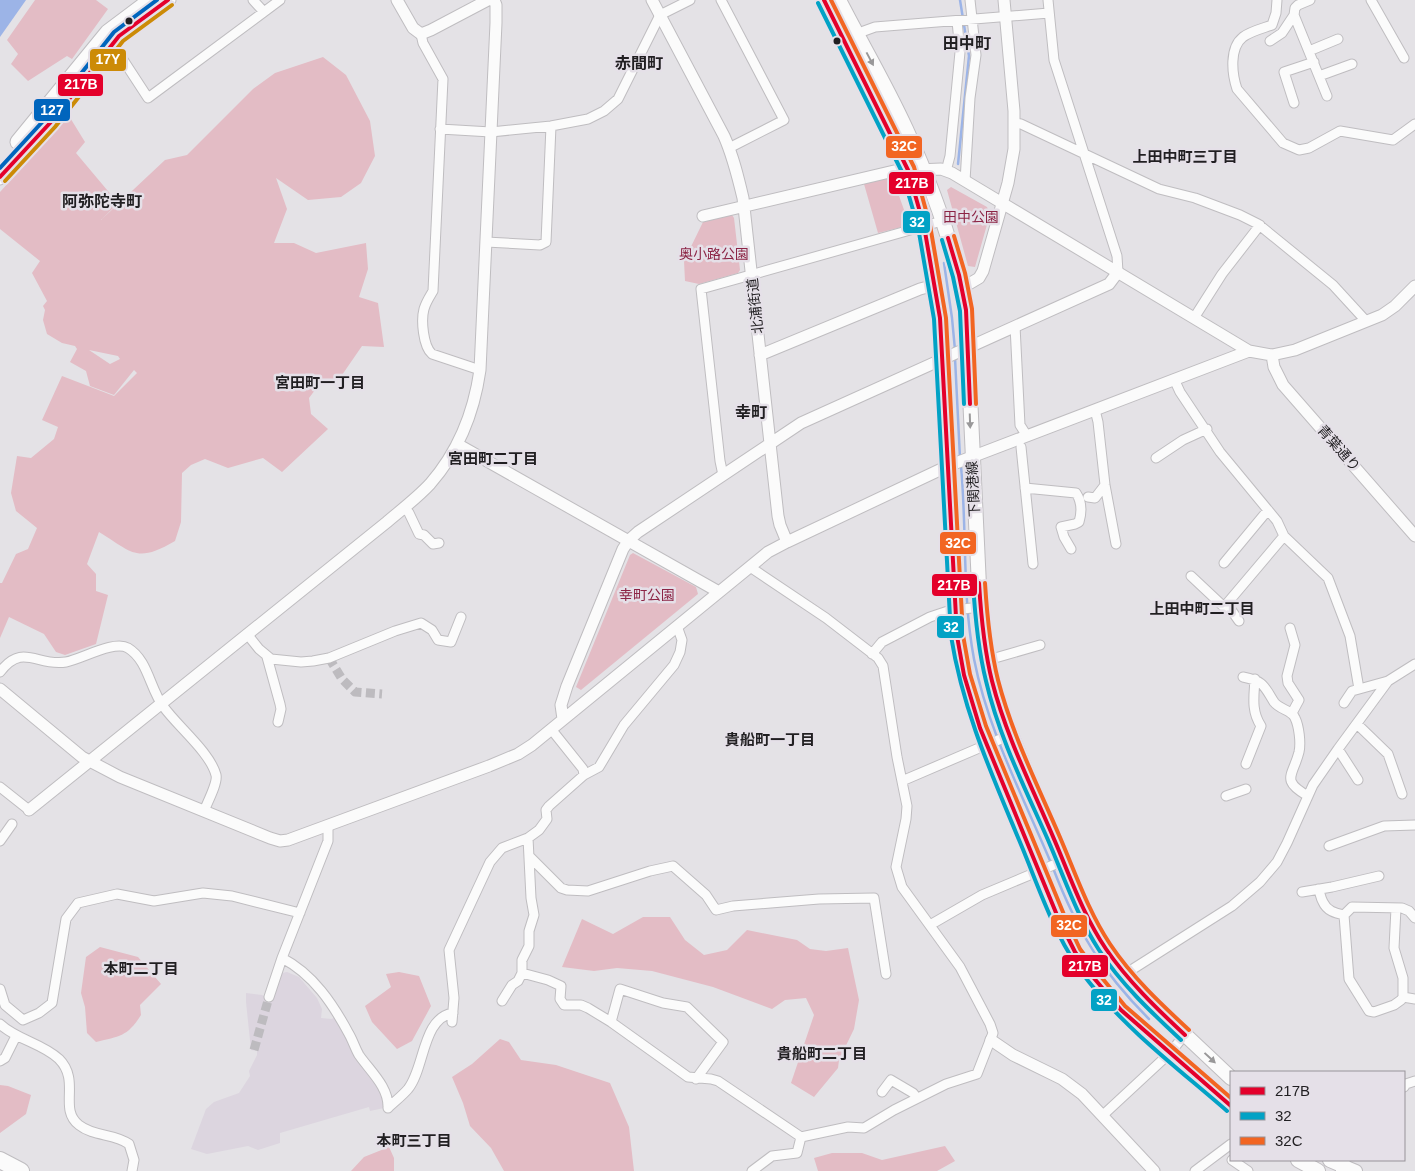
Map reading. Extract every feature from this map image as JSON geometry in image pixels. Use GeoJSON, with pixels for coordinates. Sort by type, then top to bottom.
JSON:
{"type":"FeatureCollection","features":[{"type":"Feature","properties":{"kind":"highway"},"geometry":{"type":"LineString","coordinates":[[0,161],[30,128],[108,32],[152,0]]}},
{"type":"Feature","properties":{"kind":"highway"},"geometry":{"type":"LineString","coordinates":[[0,177],[50,123],[119,36],[168,0]]}},
{"type":"Feature","properties":{"kind":"highway"},"geometry":{"type":"LineString","coordinates":[[0,1160],[21,1171]]}},
{"type":"Feature","properties":{"kind":"main road","name":"下関港線"},"geometry":{"type":"LineString","coordinates":[[824,0],[891,98],[924,169],[962,288],[966,310],[955,610],[957,636],[964,675],[986,745],[1075,952],[1096,975],[1126,1014],[1230,1105]]}},
{"type":"Feature","properties":{"kind":"main road","name":"下関港線"},"geometry":{"type":"LineString","coordinates":[[839,0],[850,37],[878,107],[908,170],[924,226],[936,285],[960,462],[977,608],[987,660],[1008,736],[1061,862],[1111,963],[1125,974],[1230,1077]]}},
{"type":"Feature","properties":{"kind":"main road"},"geometry":{"type":"LineString","coordinates":[[1300,1161],[1318,1171]]}},
{"type":"Feature","properties":{"kind":"main road"},"geometry":{"type":"LineString","coordinates":[[1332,1161],[1346,1168]]}},
{"type":"Feature","properties":{"kind":"street"},"geometry":{"type":"LineString","coordinates":[[253,0],[264,12]]}},
{"type":"Feature","properties":{"kind":"street"},"geometry":{"type":"LineString","coordinates":[[111,46],[118,52],[148,98],[280,0]]}},
{"type":"Feature","properties":{"kind":"street"},"geometry":{"type":"LineString","coordinates":[[398,0],[413,28],[421,34],[422,43],[443,79],[433,291],[424,308],[424,344],[432,354],[480,370]]}},
{"type":"Feature","properties":{"kind":"street"},"geometry":{"type":"LineString","coordinates":[[421,34],[488,0]]}},
{"type":"Feature","properties":{"kind":"street"},"geometry":{"type":"LineString","coordinates":[[0,787],[29,810],[404,507],[429,484],[449,460],[471,414],[478,388],[480,370],[496,23],[496,5],[494,0]]}},
{"type":"Feature","properties":{"kind":"street","name":"北浦街道"},"geometry":{"type":"LineString","coordinates":[[652,0],[730,148],[739,182],[780,525],[787,542]]}},
{"type":"Feature","properties":{"kind":"street"},"geometry":{"type":"LineString","coordinates":[[440,129],[491,132],[551,126],[588,119],[604,111],[618,99],[660,15],[690,0]]}},
{"type":"Feature","properties":{"kind":"street"},"geometry":{"type":"LineString","coordinates":[[721,0],[784,120],[730,148]]}},
{"type":"Feature","properties":{"kind":"street"},"geometry":{"type":"LineString","coordinates":[[965,181],[970,98],[976,55],[970,0]]}},
{"type":"Feature","properties":{"kind":"street"},"geometry":{"type":"LineString","coordinates":[[962,288],[978,278],[983,272],[1011,169],[1014,149],[1014,123],[1004,0]]}},
{"type":"Feature","properties":{"kind":"street"},"geometry":{"type":"LineString","coordinates":[[563,719],[561,705],[568,686],[623,550],[629,540],[638,532],[802,423],[1109,284],[1118,272],[1117,256],[1054,60],[1048,0]]}},
{"type":"Feature","properties":{"kind":"street"},"geometry":{"type":"LineString","coordinates":[[1277,0],[1276,14],[1272,25],[1244,36],[1235,50],[1233,64],[1234,82],[1237,89],[1283,143],[1299,150],[1309,148],[1340,132],[1392,140],[1415,124]]}},
{"type":"Feature","properties":{"kind":"street"},"geometry":{"type":"LineString","coordinates":[[1310,0],[1298,4],[1294,8],[1294,15],[1327,96]]}},
{"type":"Feature","properties":{"kind":"street"},"geometry":{"type":"LineString","coordinates":[[1371,0],[1404,58]]}},
{"type":"Feature","properties":{"kind":"street"},"geometry":{"type":"LineString","coordinates":[[850,37],[875,27],[1049,13]]}},
{"type":"Feature","properties":{"kind":"street"},"geometry":{"type":"LineString","coordinates":[[1270,41],[1282,32],[1294,15]]}},
{"type":"Feature","properties":{"kind":"street"},"geometry":{"type":"LineString","coordinates":[[946,171],[950,156],[960,52],[958,21]]}},
{"type":"Feature","properties":{"kind":"street"},"geometry":{"type":"LineString","coordinates":[[1309,50],[1338,40]]}},
{"type":"Feature","properties":{"kind":"street"},"geometry":{"type":"LineString","coordinates":[[1294,103],[1284,72],[1314,62]]}},
{"type":"Feature","properties":{"kind":"street"},"geometry":{"type":"LineString","coordinates":[[1319,76],[1352,64]]}},
{"type":"Feature","properties":{"kind":"street"},"geometry":{"type":"LineString","coordinates":[[1014,123],[1021,124],[1159,189],[1195,198],[1240,215],[1260,225],[1333,285],[1366,321]]}},
{"type":"Feature","properties":{"kind":"street"},"geometry":{"type":"LineString","coordinates":[[486,242],[540,245],[546,242],[551,126]]}},
{"type":"Feature","properties":{"kind":"street"},"geometry":{"type":"LineString","coordinates":[[703,216],[894,171],[924,169],[946,171],[1002,202],[1249,351],[1272,354],[1295,350],[1390,310],[1415,286]]}},
{"type":"Feature","properties":{"kind":"street"},"geometry":{"type":"LineString","coordinates":[[724,475],[720,461],[701,289],[942,221]]}},
{"type":"Feature","properties":{"kind":"street"},"geometry":{"type":"LineString","coordinates":[[1194,318],[1222,274],[1260,225]]}},
{"type":"Feature","properties":{"kind":"street"},"geometry":{"type":"LineString","coordinates":[[760,355],[920,289],[936,285]]}},
{"type":"Feature","properties":{"kind":"street"},"geometry":{"type":"LineString","coordinates":[[1015,326],[1020,425],[1027,436]]}},
{"type":"Feature","properties":{"kind":"street"},"geometry":{"type":"LineString","coordinates":[[0,689],[89,762],[120,777],[270,838],[280,841],[298,837],[503,761],[532,745],[768,552],[787,542],[960,462],[1249,351]]}},
{"type":"Feature","properties":{"kind":"street","name":"青葉通り"},"geometry":{"type":"LineString","coordinates":[[1272,354],[1277,375],[1283,385],[1415,536]]}},
{"type":"Feature","properties":{"kind":"street"},"geometry":{"type":"LineString","coordinates":[[1174,379],[1180,392],[1220,452],[1277,520],[1284,536],[1323,573],[1330,583],[1350,636],[1359,690]]}},
{"type":"Feature","properties":{"kind":"street"},"geometry":{"type":"LineString","coordinates":[[1095,410],[1105,485],[1116,544]]}},
{"type":"Feature","properties":{"kind":"street"},"geometry":{"type":"LineString","coordinates":[[1156,458],[1183,440],[1206,429]]}},
{"type":"Feature","properties":{"kind":"street"},"geometry":{"type":"LineString","coordinates":[[457,444],[719,592]]}},
{"type":"Feature","properties":{"kind":"street"},"geometry":{"type":"LineString","coordinates":[[1021,447],[1033,564]]}},
{"type":"Feature","properties":{"kind":"street"},"geometry":{"type":"LineString","coordinates":[[1088,498],[1095,498],[1105,485]]}},
{"type":"Feature","properties":{"kind":"street"},"geometry":{"type":"LineString","coordinates":[[1025,488],[1076,493],[1078,495],[1081,502],[1079,522],[1061,527],[1071,549]]}},
{"type":"Feature","properties":{"kind":"street"},"geometry":{"type":"LineString","coordinates":[[404,507],[419,534],[424,535],[433,544],[439,543]]}},
{"type":"Feature","properties":{"kind":"street"},"geometry":{"type":"LineString","coordinates":[[1224,563],[1268,510]]}},
{"type":"Feature","properties":{"kind":"street"},"geometry":{"type":"LineString","coordinates":[[1191,576],[1224,607],[1284,536]]}},
{"type":"Feature","properties":{"kind":"street"},"geometry":{"type":"LineString","coordinates":[[522,973],[561,986],[560,999],[564,1005],[581,1005],[610,1022],[688,1077],[718,1081],[801,1137],[848,1127],[864,1128],[917,1098],[954,1080],[977,1074],[993,1033],[990,1024],[960,967],[902,888],[896,867],[907,806],[883,666],[878,658],[826,618],[750,567]]}},
{"type":"Feature","properties":{"kind":"street"},"geometry":{"type":"LineString","coordinates":[[1227,604],[1239,621]]}},
{"type":"Feature","properties":{"kind":"street"},"geometry":{"type":"LineString","coordinates":[[872,654],[882,642],[930,617],[955,610],[977,608]]}},
{"type":"Feature","properties":{"kind":"street"},"geometry":{"type":"LineString","coordinates":[[267,657],[294,662],[329,658],[395,630],[421,624],[432,630],[438,640],[451,642],[461,617]]}},
{"type":"Feature","properties":{"kind":"street"},"geometry":{"type":"LineString","coordinates":[[282,958],[302,971],[333,1006],[358,1053],[378,1079],[388,1100],[388,1108],[408,1089],[434,1025],[446,1014],[453,1017],[454,998],[449,950],[490,862],[502,848],[528,838],[539,830],[545,821],[546,810],[584,775],[599,768],[624,725],[652,689],[674,665],[682,645],[677,626]]}},
{"type":"Feature","properties":{"kind":"street"},"geometry":{"type":"LineString","coordinates":[[1290,628],[1295,645],[1287,676],[1288,683],[1299,700],[1292,713]]}},
{"type":"Feature","properties":{"kind":"street"},"geometry":{"type":"LineString","coordinates":[[247,634],[267,657],[281,709],[278,722]]}},
{"type":"Feature","properties":{"kind":"street"},"geometry":{"type":"LineString","coordinates":[[0,672],[7,663],[17,657],[58,663],[68,662],[122,645],[128,648],[138,656],[161,704],[209,762],[216,777],[204,811]]}},
{"type":"Feature","properties":{"kind":"street"},"geometry":{"type":"LineString","coordinates":[[995,658],[1040,645]]}},
{"type":"Feature","properties":{"kind":"street"},"geometry":{"type":"LineString","coordinates":[[1344,703],[1352,691],[1388,681],[1415,664]]}},
{"type":"Feature","properties":{"kind":"street"},"geometry":{"type":"LineString","coordinates":[[1243,677],[1255,679],[1266,686],[1278,706],[1292,713],[1295,718],[1300,749],[1291,770],[1292,784],[1296,790],[1308,796]]}},
{"type":"Feature","properties":{"kind":"street"},"geometry":{"type":"LineString","coordinates":[[1246,764],[1261,726],[1256,719],[1253,708],[1255,679]]}},
{"type":"Feature","properties":{"kind":"street"},"geometry":{"type":"LineString","coordinates":[[1125,974],[1232,906],[1250,892],[1277,862],[1288,843],[1313,786],[1388,681]]}},
{"type":"Feature","properties":{"kind":"street"},"geometry":{"type":"LineString","coordinates":[[1357,724],[1388,754],[1402,794]]}},
{"type":"Feature","properties":{"kind":"street"},"geometry":{"type":"LineString","coordinates":[[551,729],[583,769],[584,775]]}},
{"type":"Feature","properties":{"kind":"street"},"geometry":{"type":"LineString","coordinates":[[902,781],[1008,736]]}},
{"type":"Feature","properties":{"kind":"street"},"geometry":{"type":"LineString","coordinates":[[1338,749],[1358,780]]}},
{"type":"Feature","properties":{"kind":"street"},"geometry":{"type":"LineString","coordinates":[[1226,796],[1246,789]]}},
{"type":"Feature","properties":{"kind":"street"},"geometry":{"type":"LineString","coordinates":[[0,841],[12,824]]}},
{"type":"Feature","properties":{"kind":"street"},"geometry":{"type":"LineString","coordinates":[[1329,846],[1384,826],[1415,825]]}},
{"type":"Feature","properties":{"kind":"street"},"geometry":{"type":"LineString","coordinates":[[269,997],[282,958],[328,841],[328,826]]}},
{"type":"Feature","properties":{"kind":"street"},"geometry":{"type":"LineString","coordinates":[[502,1001],[522,973],[522,960],[529,946],[528,936],[534,915],[529,873],[528,838]]}},
{"type":"Feature","properties":{"kind":"street"},"geometry":{"type":"LineString","coordinates":[[530,858],[561,888],[582,892],[643,873],[673,866],[706,895],[716,910],[733,906],[819,899],[874,898],[886,974]]}},
{"type":"Feature","properties":{"kind":"street"},"geometry":{"type":"LineString","coordinates":[[930,925],[982,895],[1061,862]]}},
{"type":"Feature","properties":{"kind":"street"},"geometry":{"type":"LineString","coordinates":[[1302,892],[1379,876]]}},
{"type":"Feature","properties":{"kind":"street"},"geometry":{"type":"LineString","coordinates":[[1318,889],[1323,902],[1329,910],[1344,915]]}},
{"type":"Feature","properties":{"kind":"street"},"geometry":{"type":"LineString","coordinates":[[0,989],[5,1005],[23,1020],[39,1013],[52,1003],[66,919],[78,903],[117,894],[154,901],[203,893],[232,896],[300,913]]}},
{"type":"Feature","properties":{"kind":"street"},"geometry":{"type":"LineString","coordinates":[[1396,908],[1394,948],[1403,978],[1403,997],[1394,1005],[1374,1012],[1369,1011],[1349,979],[1344,915],[1352,907],[1402,908],[1409,911],[1415,918]]}},
{"type":"Feature","properties":{"kind":"street"},"geometry":{"type":"LineString","coordinates":[[1096,975],[1111,963]]}},
{"type":"Feature","properties":{"kind":"street"},"geometry":{"type":"LineString","coordinates":[[610,1022],[620,989],[663,1004],[680,1006],[691,1010],[723,1042],[696,1078]]}},
{"type":"Feature","properties":{"kind":"street"},"geometry":{"type":"LineString","coordinates":[[1403,997],[1415,999]]}},
{"type":"Feature","properties":{"kind":"street"},"geometry":{"type":"LineString","coordinates":[[0,1024],[16,1036],[42,1047],[60,1061],[69,1077],[69,1109],[74,1120],[89,1131],[121,1138],[129,1144],[134,1160],[132,1171]]}},
{"type":"Feature","properties":{"kind":"street"},"geometry":{"type":"LineString","coordinates":[[1102,1116],[1171,1052],[1185,1034]]}},
{"type":"Feature","properties":{"kind":"street"},"geometry":{"type":"LineString","coordinates":[[0,1061],[5,1058],[16,1036]]}},
{"type":"Feature","properties":{"kind":"street"},"geometry":{"type":"LineString","coordinates":[[991,1040],[1013,1055],[1062,1079],[1082,1094],[1154,1171]]}},
{"type":"Feature","properties":{"kind":"street"},"geometry":{"type":"LineString","coordinates":[[882,1092],[891,1080],[914,1093],[917,1098]]}},
{"type":"Feature","properties":{"kind":"street"},"geometry":{"type":"LineString","coordinates":[[752,1171],[772,1156],[797,1153],[801,1137]]}},
{"type":"Feature","properties":{"kind":"street"},"geometry":{"type":"LineString","coordinates":[[1199,1170],[1230,1145]]}},
{"type":"Feature","properties":{"kind":"street"},"geometry":{"type":"LineString","coordinates":[[1222,1152],[1230,1158]]}},
{"type":"Feature","properties":{"kind":"street"},"geometry":{"type":"LineString","coordinates":[[1235,1161],[1248,1171]]}},
{"type":"Feature","properties":{"kind":"shaded area"},"geometry":{"type":"Polygon","coordinates":[[[287,972],[299,977],[317,998],[322,1009],[321,1018],[332,1019],[335,1016],[377,1082],[385,1105],[384,1108],[370,1111],[369,1107],[280,1133],[280,1143],[258,1150],[248,1146],[207,1154],[191,1149],[206,1109],[214,1102],[239,1093],[250,1076],[249,1071],[257,1051],[251,1050],[246,993],[262,995],[273,1000],[282,973],[287,972]]]}},
{"type":"Feature","properties":{"kind":"green space"},"geometry":{"type":"Polygon","coordinates":[[[35,0],[96,0],[108,9],[72,59],[67,56],[28,81],[11,64],[18,54],[7,40],[35,0]]]}},
{"type":"Feature","properties":{"kind":"green space"},"geometry":{"type":"Polygon","coordinates":[[[323,57],[346,75],[370,121],[375,156],[361,183],[341,197],[308,200],[276,178],[287,209],[274,243],[294,243],[316,253],[366,243],[368,269],[359,297],[378,303],[384,347],[362,346],[342,375],[318,386],[309,398],[311,414],[328,429],[282,472],[263,458],[228,468],[205,459],[191,465],[182,473],[181,522],[175,541],[162,548],[143,554],[127,550],[99,532],[87,564],[96,574],[96,591],[108,595],[96,644],[65,655],[56,652],[44,634],[9,617],[0,638],[0,583],[2,583],[16,554],[28,549],[37,528],[16,511],[11,493],[17,456],[31,458],[54,439],[58,427],[42,420],[62,376],[114,396],[137,373],[134,370],[114,395],[90,386],[86,371],[70,362],[77,349],[75,346],[62,343],[47,334],[43,320],[45,310],[43,306],[47,301],[32,273],[40,261],[0,229],[0,192],[69,116],[85,142],[76,153],[118,203],[101,220],[165,160],[187,155],[253,89],[275,73],[323,57]],[[89,350],[110,364],[120,359],[118,356],[89,350]]]}},
{"type":"Feature","properties":{"kind":"green space"},"geometry":{"type":"Polygon","coordinates":[[[890,177],[893,179],[908,221],[906,226],[878,233],[864,184],[890,177]]]}},
{"type":"Feature","properties":{"kind":"green space","name":"田中公園"},"geometry":{"type":"Polygon","coordinates":[[[951,187],[987,207],[990,214],[975,267],[968,266],[947,190],[951,187]]]}},
{"type":"Feature","properties":{"kind":"green space","name":"奥小路公園"},"geometry":{"type":"Polygon","coordinates":[[[732,215],[734,218],[740,270],[738,273],[699,284],[685,281],[684,261],[703,222],[732,215]]]}},
{"type":"Feature","properties":{"kind":"green space","name":"幸町公園"},"geometry":{"type":"Polygon","coordinates":[[[633,553],[696,587],[698,594],[581,690],[576,687],[630,555],[633,553]]]}},
{"type":"Feature","properties":{"kind":"green space"},"geometry":{"type":"Polygon","coordinates":[[[643,917],[670,917],[685,940],[704,955],[727,950],[747,930],[797,940],[810,949],[826,951],[848,948],[859,1000],[854,1029],[839,1060],[838,1068],[814,1097],[791,1083],[814,1015],[806,998],[785,1000],[772,1009],[713,987],[652,971],[617,968],[594,971],[562,967],[582,919],[613,934],[643,917]]]}},
{"type":"Feature","properties":{"kind":"green space"},"geometry":{"type":"Polygon","coordinates":[[[100,947],[138,957],[161,984],[140,1005],[141,1015],[127,1032],[117,1037],[96,1042],[87,1033],[85,1007],[81,993],[86,957],[100,947]]]}},
{"type":"Feature","properties":{"kind":"green space"},"geometry":{"type":"Polygon","coordinates":[[[399,972],[419,976],[431,1006],[412,1041],[397,1049],[372,1022],[365,1006],[391,987],[386,974],[399,972]]]}},
{"type":"Feature","properties":{"kind":"green space"},"geometry":{"type":"Polygon","coordinates":[[[500,1039],[509,1042],[521,1060],[556,1065],[610,1083],[629,1127],[634,1171],[504,1171],[491,1148],[470,1126],[452,1077],[472,1064],[500,1039]]]}},
{"type":"Feature","properties":{"kind":"green space"},"geometry":{"type":"Polygon","coordinates":[[[0,1085],[8,1086],[31,1095],[26,1114],[0,1133],[0,1085]]]}},
{"type":"Feature","properties":{"kind":"green space"},"geometry":{"type":"Polygon","coordinates":[[[945,1146],[955,1161],[937,1171],[818,1171],[814,1158],[832,1153],[862,1153],[882,1160],[945,1146]]]}},
{"type":"Feature","properties":{"kind":"green space"},"geometry":{"type":"Polygon","coordinates":[[[389,1147],[394,1158],[394,1171],[351,1171],[364,1157],[389,1147]]]}},
{"type":"Feature","properties":{"kind":"water"},"geometry":{"type":"Polygon","coordinates":[[[0,0],[26,0],[0,37],[0,0]]]}},
{"type":"Feature","properties":{"kind":"waterway"},"geometry":{"type":"LineString","coordinates":[[958,164],[969,56],[960,0]]}},
{"type":"Feature","properties":{"kind":"waterway"},"geometry":{"type":"LineString","coordinates":[[944,263],[955,350]]}},
{"type":"Feature","properties":{"kind":"waterway"},"geometry":{"type":"LineString","coordinates":[[955,358],[960,458]]}},
{"type":"Feature","properties":{"kind":"waterway"},"geometry":{"type":"LineString","coordinates":[[961,466],[970,635],[980,686],[997,738],[1051,863]]}},
{"type":"Feature","properties":{"kind":"waterway"},"geometry":{"type":"LineString","coordinates":[[1053,868],[1071,911],[1092,949],[1117,984],[1149,1019]]}},
{"type":"Feature","properties":{"kind":"tunnel"},"geometry":{"type":"LineString","coordinates":[[329,658],[342,679],[355,692],[382,694]]}},
{"type":"Feature","properties":{"kind":"tunnel"},"geometry":{"type":"LineString","coordinates":[[254,1050],[269,997]]}},
{"type":"Feature","properties":{"kind":"transit line","name":"127"},"geometry":{"type":"LineString","coordinates":[[0,168],[45,119],[114,32],[157,0]]}},
{"type":"Feature","properties":{"kind":"transit line","name":"217B"},"geometry":{"type":"LineString","coordinates":[[0,177],[50,123],[119,36],[168,0]]}},
{"type":"Feature","properties":{"kind":"transit line","name":"217B"},"geometry":{"type":"LineString","coordinates":[[824,0],[908,170],[924,226],[940,318],[957,636],[964,675],[980,728],[1059,920],[1075,952],[1121,1010],[1230,1105]]}},
{"type":"Feature","properties":{"kind":"transit line","name":"32C"},"geometry":{"type":"LineString","coordinates":[[831,0],[914,167],[930,225],[946,318],[963,635],[970,674],[986,726],[1080,949],[1125,1006],[1230,1097]]}},
{"type":"Feature","properties":{"kind":"transit line","name":"32"},"geometry":{"type":"LineString","coordinates":[[818,3],[902,172],[918,227],[934,319],[951,636],[963,691],[980,744],[1051,917],[1078,967],[1104,1000],[1137,1034],[1227,1111]]}},
{"type":"Feature","properties":{"kind":"transit line","name":"17Y"},"geometry":{"type":"LineString","coordinates":[[5,181],[55,127],[123,41],[172,5]]}},
{"type":"Feature","properties":{"kind":"transit line","name":"32C"},"geometry":{"type":"LineString","coordinates":[[954,236],[965,273],[972,309],[976,404]]}},
{"type":"Feature","properties":{"kind":"transit line","name":"217B"},"geometry":{"type":"LineString","coordinates":[[948,238],[959,275],[966,310],[970,404]]}},
{"type":"Feature","properties":{"kind":"transit line","name":"32"},"geometry":{"type":"LineString","coordinates":[[942,240],[953,277],[960,311],[964,404]]}},
{"type":"Feature","properties":{"kind":"transit line","name":"32"},"geometry":{"type":"LineString","coordinates":[[973,583],[981,657],[991,702],[1013,762],[1077,910],[1099,950],[1117,974],[1181,1040]]}},
{"type":"Feature","properties":{"kind":"transit line","name":"217B"},"geometry":{"type":"LineString","coordinates":[[979,583],[989,669],[1004,722],[1071,881],[1106,949],[1133,983],[1185,1035]]}},
{"type":"Feature","properties":{"kind":"transit line","name":"32C"},"geometry":{"type":"LineString","coordinates":[[985,583],[995,668],[1010,720],[1088,905],[1110,944],[1128,968],[1189,1030]]}},
{"type":"Feature","properties":{"kind":"district","name":"田中町"},"geometry":{"type":"Point","coordinates":[967,43]}},
{"type":"Feature","properties":{"kind":"district","name":"赤間町"},"geometry":{"type":"Point","coordinates":[639,63]}},
{"type":"Feature","properties":{"kind":"district","name":"上田中町三丁目"},"geometry":{"type":"Point","coordinates":[1185,157]}},
{"type":"Feature","properties":{"kind":"district","name":"阿弥陀寺町"},"geometry":{"type":"Point","coordinates":[102,201]}},
{"type":"Feature","properties":{"kind":"district","name":"宮田町一丁目"},"geometry":{"type":"Point","coordinates":[320,383]}},
{"type":"Feature","properties":{"kind":"district","name":"幸町"},"geometry":{"type":"Point","coordinates":[751,412]}},
{"type":"Feature","properties":{"kind":"district","name":"宮田町二丁目"},"geometry":{"type":"Point","coordinates":[493,459]}},
{"type":"Feature","properties":{"kind":"district","name":"上田中町二丁目"},"geometry":{"type":"Point","coordinates":[1202,609]}},
{"type":"Feature","properties":{"kind":"district","name":"貴船町一丁目"},"geometry":{"type":"Point","coordinates":[770,740]}},
{"type":"Feature","properties":{"kind":"district","name":"本町二丁目"},"geometry":{"type":"Point","coordinates":[141,969]}},
{"type":"Feature","properties":{"kind":"district","name":"貴船町二丁目"},"geometry":{"type":"Point","coordinates":[822,1054]}},
{"type":"Feature","properties":{"kind":"district","name":"本町三丁目"},"geometry":{"type":"Point","coordinates":[414,1141]}}]}
